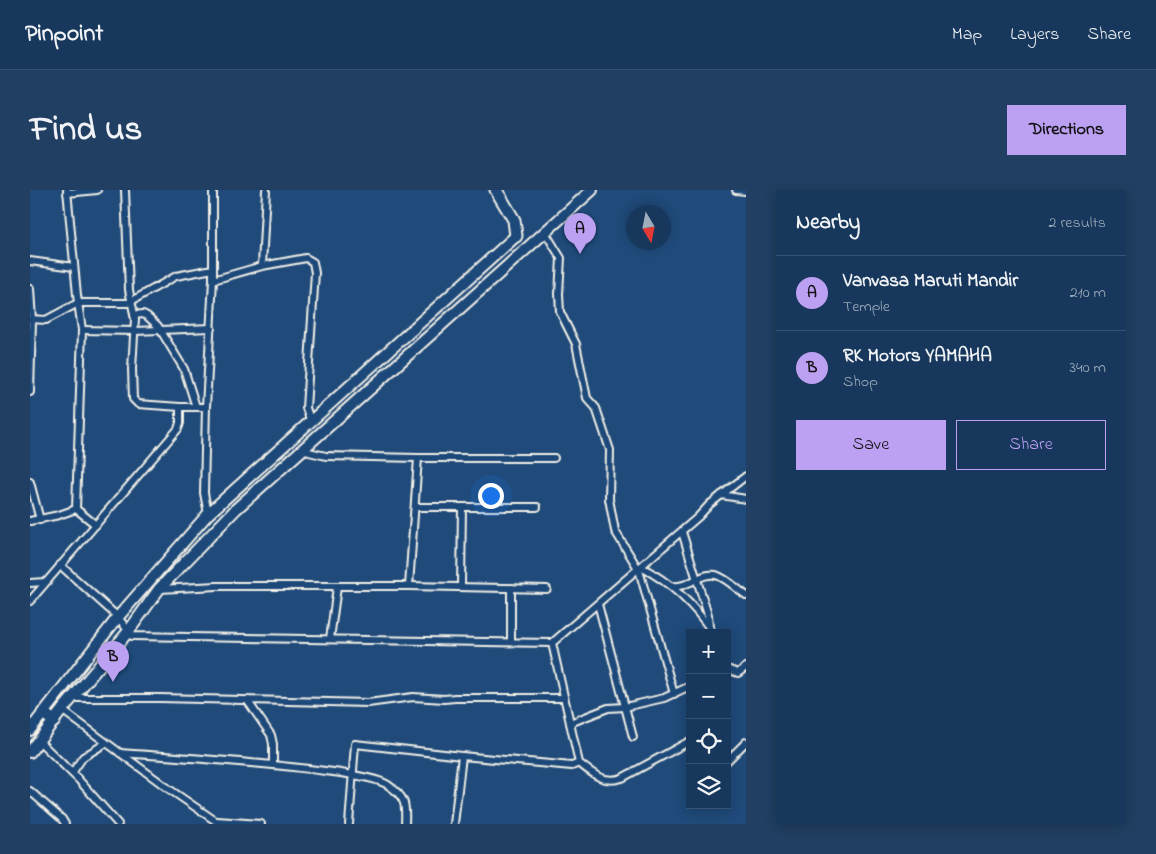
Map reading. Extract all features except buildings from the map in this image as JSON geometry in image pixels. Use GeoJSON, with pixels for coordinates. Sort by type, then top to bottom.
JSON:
{"type":"FeatureCollection","features":[{"type":"Feature","properties":{"kind":"highway"},"geometry":{"type":"LineString","coordinates":[[496,190],[514,220],[516,236]]}},
{"type":"Feature","properties":{"kind":"highway"},"geometry":{"type":"LineString","coordinates":[[43,713],[54,721]]}},
{"type":"Feature","properties":{"kind":"main road"},"geometry":{"type":"LineString","coordinates":[[30,752],[62,710],[128,632],[160,589],[236,509],[592,190]]}},
{"type":"Feature","properties":{"kind":"main road"},"geometry":{"type":"LineString","coordinates":[[30,730],[118,617],[208,514],[516,236]]}},
{"type":"Feature","properties":{"kind":"street"},"geometry":{"type":"LineString","coordinates":[[76,509],[82,330],[67,192],[97,190]]}},
{"type":"Feature","properties":{"kind":"street"},"geometry":{"type":"LineString","coordinates":[[125,190],[129,290],[135,331],[132,369],[133,399],[138,404],[206,407]]}},
{"type":"Feature","properties":{"kind":"street"},"geometry":{"type":"LineString","coordinates":[[208,514],[204,493],[206,407],[213,280],[213,190]]}},
{"type":"Feature","properties":{"kind":"street"},"geometry":{"type":"LineString","coordinates":[[262,266],[266,190]]}},
{"type":"Feature","properties":{"kind":"street"},"geometry":{"type":"LineString","coordinates":[[736,190],[746,191]]}},
{"type":"Feature","properties":{"kind":"street"},"geometry":{"type":"LineString","coordinates":[[545,232],[561,258],[560,312],[576,344],[587,398],[596,408],[610,450],[610,499],[615,531],[640,568],[674,694]]}},
{"type":"Feature","properties":{"kind":"street"},"geometry":{"type":"LineString","coordinates":[[213,280],[262,266],[306,258],[313,262],[315,272],[306,408],[311,422]]}},
{"type":"Feature","properties":{"kind":"street"},"geometry":{"type":"LineString","coordinates":[[30,261],[74,267]]}},
{"type":"Feature","properties":{"kind":"street"},"geometry":{"type":"LineString","coordinates":[[31,319],[46,320],[78,303],[123,304],[131,302],[176,276],[213,269]]}},
{"type":"Feature","properties":{"kind":"street"},"geometry":{"type":"LineString","coordinates":[[30,289],[30,392]]}},
{"type":"Feature","properties":{"kind":"street"},"geometry":{"type":"LineString","coordinates":[[134,314],[147,316],[160,330],[184,369],[196,407]]}},
{"type":"Feature","properties":{"kind":"street"},"geometry":{"type":"LineString","coordinates":[[82,330],[135,331],[211,328]]}},
{"type":"Feature","properties":{"kind":"street"},"geometry":{"type":"LineString","coordinates":[[30,601],[178,429],[180,406]]}},
{"type":"Feature","properties":{"kind":"street"},"geometry":{"type":"LineString","coordinates":[[305,447],[309,452],[326,456],[554,458]]}},
{"type":"Feature","properties":{"kind":"street"},"geometry":{"type":"LineString","coordinates":[[409,586],[418,458]]}},
{"type":"Feature","properties":{"kind":"street"},"geometry":{"type":"LineString","coordinates":[[60,565],[118,617],[132,636],[138,637],[330,638],[552,643],[682,532],[721,495],[746,476]]}},
{"type":"Feature","properties":{"kind":"street"},"geometry":{"type":"LineString","coordinates":[[30,482],[40,520]]}},
{"type":"Feature","properties":{"kind":"street"},"geometry":{"type":"LineString","coordinates":[[721,495],[746,499]]}},
{"type":"Feature","properties":{"kind":"street"},"geometry":{"type":"LineString","coordinates":[[415,506],[537,507]]}},
{"type":"Feature","properties":{"kind":"street"},"geometry":{"type":"LineString","coordinates":[[461,586],[462,507]]}},
{"type":"Feature","properties":{"kind":"street"},"geometry":{"type":"LineString","coordinates":[[30,521],[40,520],[76,509]]}},
{"type":"Feature","properties":{"kind":"street"},"geometry":{"type":"LineString","coordinates":[[76,509],[96,524]]}},
{"type":"Feature","properties":{"kind":"street"},"geometry":{"type":"LineString","coordinates":[[682,532],[711,629]]}},
{"type":"Feature","properties":{"kind":"street"},"geometry":{"type":"LineString","coordinates":[[640,568],[656,574],[671,586],[710,629]]}},
{"type":"Feature","properties":{"kind":"street"},"geometry":{"type":"LineString","coordinates":[[671,586],[681,587],[697,579],[716,575],[746,595]]}},
{"type":"Feature","properties":{"kind":"street"},"geometry":{"type":"LineString","coordinates":[[30,583],[45,582]]}},
{"type":"Feature","properties":{"kind":"street"},"geometry":{"type":"LineString","coordinates":[[160,589],[217,586],[461,586],[547,590]]}},
{"type":"Feature","properties":{"kind":"street"},"geometry":{"type":"LineString","coordinates":[[330,638],[336,587]]}},
{"type":"Feature","properties":{"kind":"street"},"geometry":{"type":"LineString","coordinates":[[511,588],[511,642]]}},
{"type":"Feature","properties":{"kind":"street"},"geometry":{"type":"LineString","coordinates":[[598,604],[633,737]]}},
{"type":"Feature","properties":{"kind":"street"},"geometry":{"type":"LineString","coordinates":[[552,643],[579,763],[599,778],[616,780],[686,743]]}},
{"type":"Feature","properties":{"kind":"street"},"geometry":{"type":"LineString","coordinates":[[731,671],[738,673],[746,668]]}},
{"type":"Feature","properties":{"kind":"street"},"geometry":{"type":"LineString","coordinates":[[570,724],[608,708],[650,703],[686,688]]}},
{"type":"Feature","properties":{"kind":"street"},"geometry":{"type":"LineString","coordinates":[[73,698],[368,703],[413,697],[444,699],[564,698]]}},
{"type":"Feature","properties":{"kind":"street"},"geometry":{"type":"LineString","coordinates":[[247,700],[271,735],[273,764]]}},
{"type":"Feature","properties":{"kind":"street"},"geometry":{"type":"LineString","coordinates":[[62,710],[169,789],[218,822],[261,824]]}},
{"type":"Feature","properties":{"kind":"street"},"geometry":{"type":"LineString","coordinates":[[39,740],[118,824]]}},
{"type":"Feature","properties":{"kind":"street"},"geometry":{"type":"LineString","coordinates":[[731,757],[746,742]]}},
{"type":"Feature","properties":{"kind":"street"},"geometry":{"type":"LineString","coordinates":[[72,773],[83,757],[106,743]]}},
{"type":"Feature","properties":{"kind":"street"},"geometry":{"type":"LineString","coordinates":[[349,824],[355,744],[572,766],[579,763]]}},
{"type":"Feature","properties":{"kind":"street"},"geometry":{"type":"LineString","coordinates":[[120,753],[273,764],[352,775],[388,785],[401,797],[406,806],[406,824]]}},
{"type":"Feature","properties":{"kind":"street"},"geometry":{"type":"LineString","coordinates":[[454,824],[462,756]]}},
{"type":"Feature","properties":{"kind":"street"},"geometry":{"type":"LineString","coordinates":[[30,791],[62,819],[65,824]]}},
{"type":"Feature","properties":{"kind":"place","name":"Vanvasa Maruti Mandir"},"geometry":{"type":"Point","coordinates":[580,254]}},
{"type":"Feature","properties":{"kind":"place","name":"RK Motors YAMAHA"},"geometry":{"type":"Point","coordinates":[113,682]}}]}
